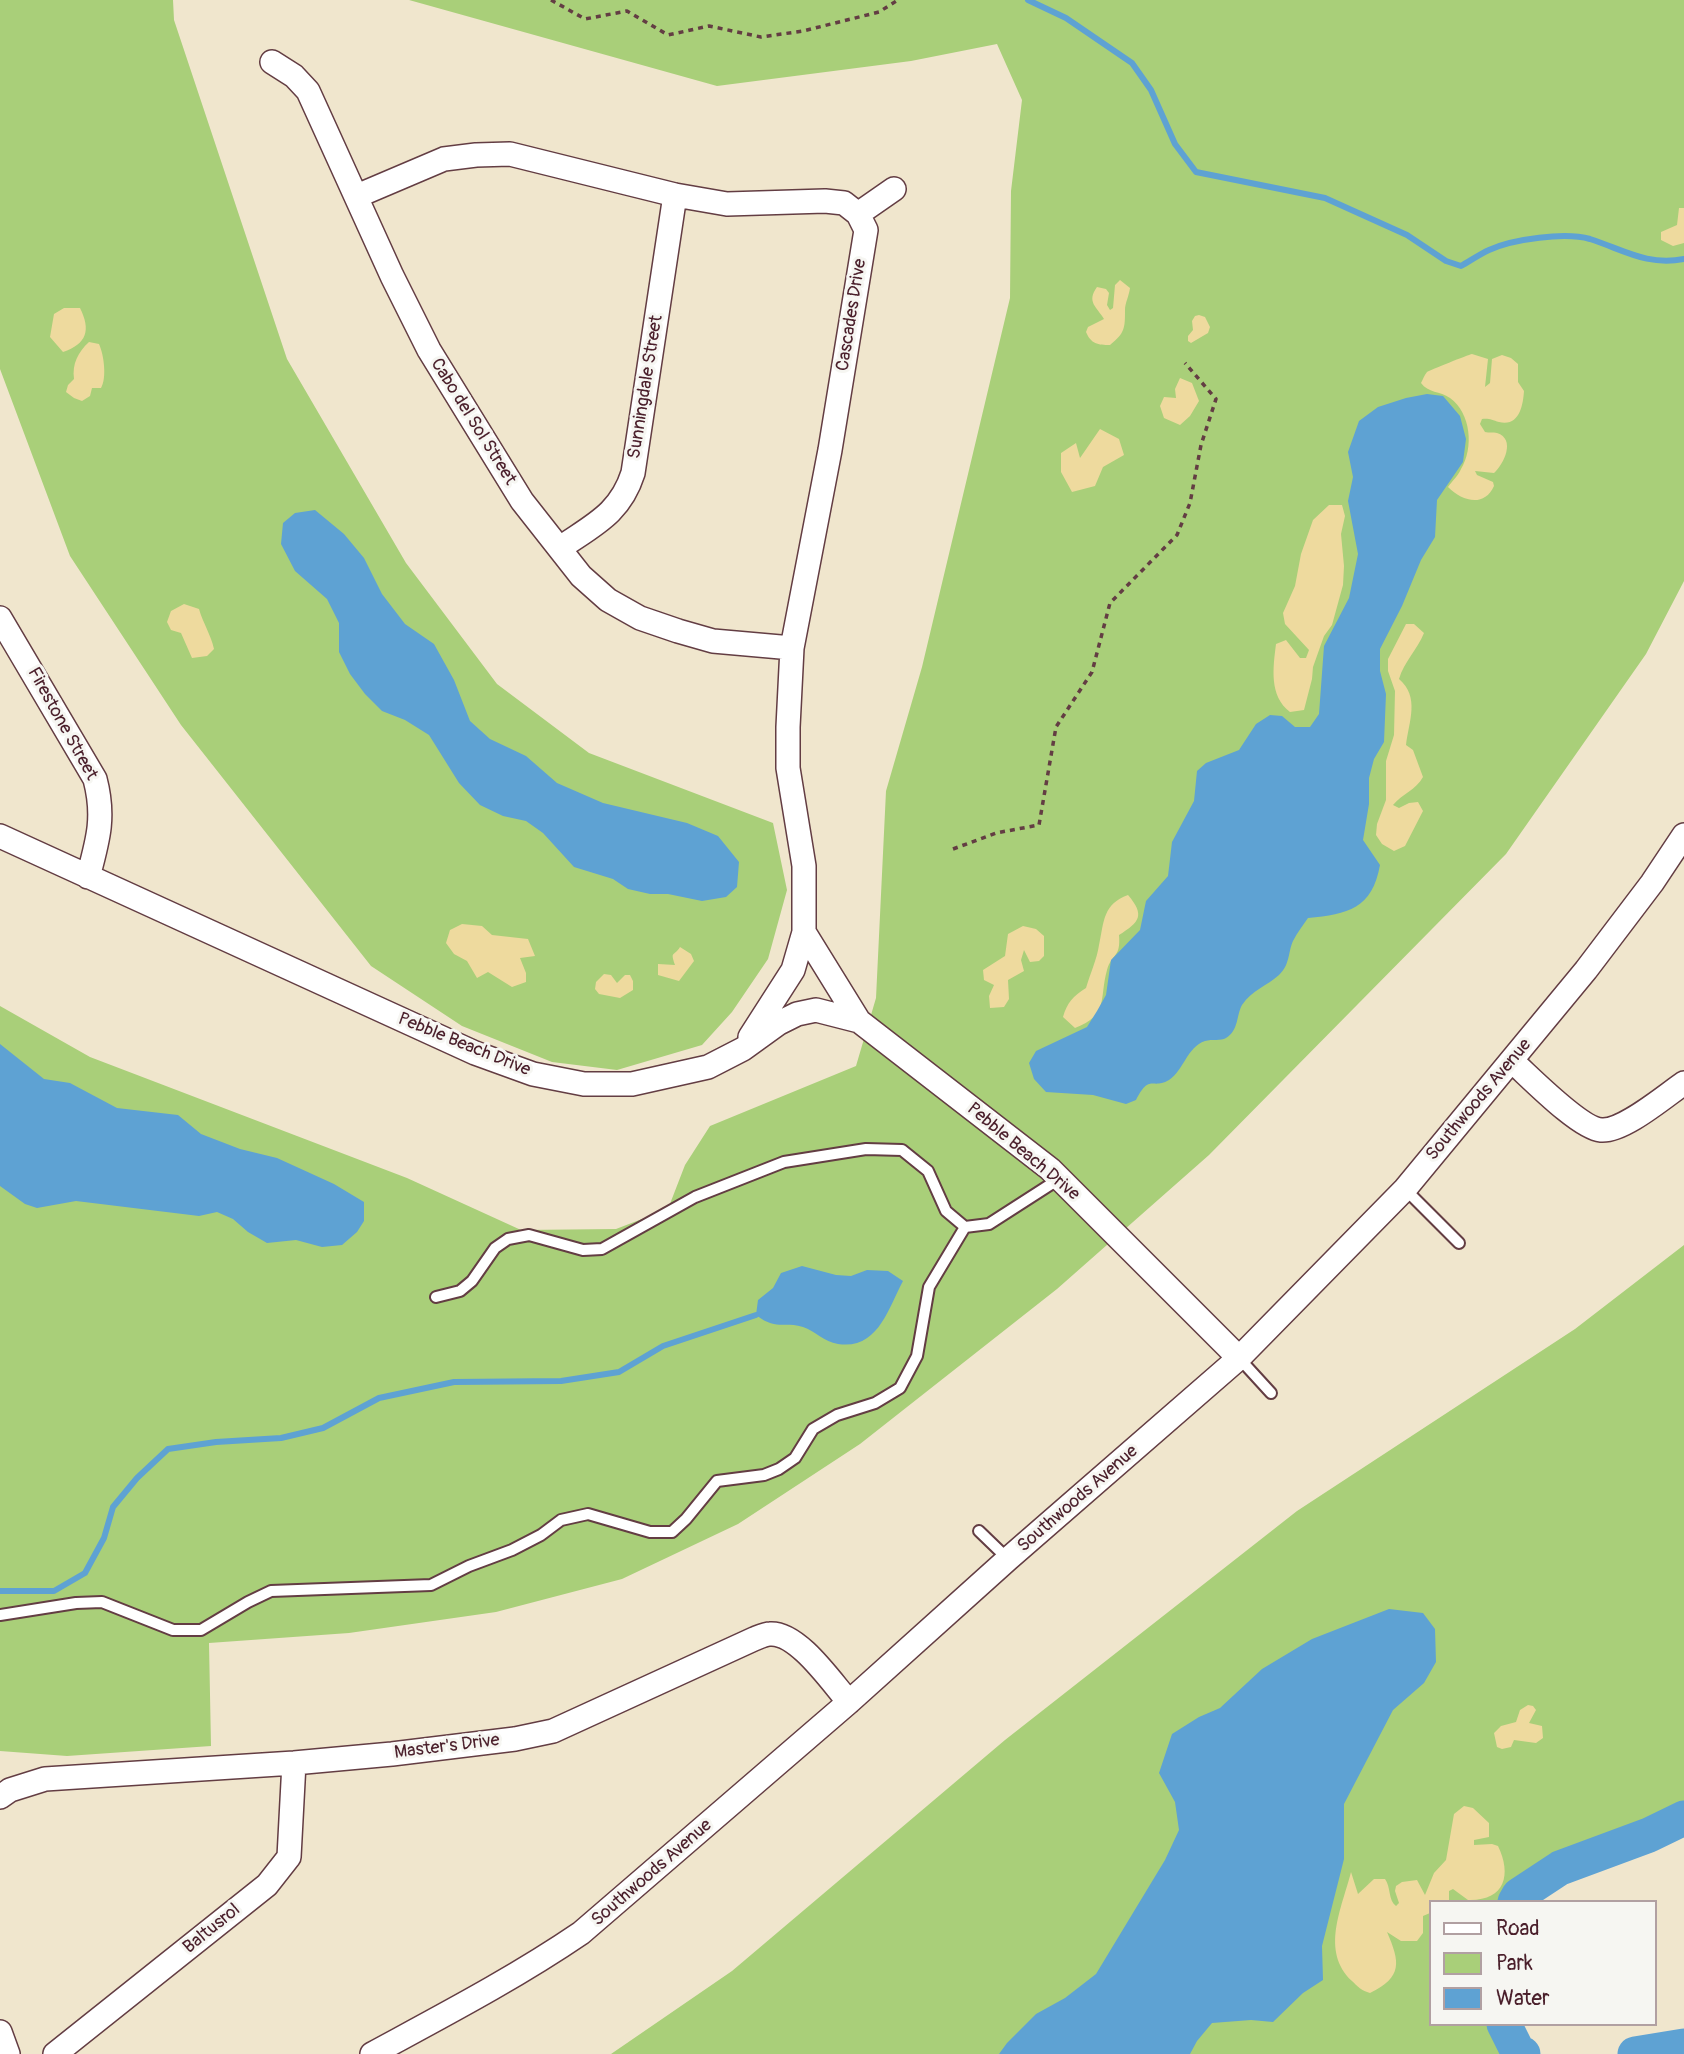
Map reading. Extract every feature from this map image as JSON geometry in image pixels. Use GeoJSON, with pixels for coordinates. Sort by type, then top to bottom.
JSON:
{"type":"FeatureCollection","features":[{"type":"Feature","properties":{"kind":"street","name":"Cabo del Sol Street"},"geometry":{"type":"LineString","coordinates":[[272,62],[294,76],[308,91],[392,276],[429,350],[522,501],[581,576],[608,600],[640,618],[713,641],[792,648]]}},
{"type":"Feature","properties":{"kind":"street"},"geometry":{"type":"LineString","coordinates":[[357,196],[443,159],[510,154],[675,195],[727,204],[835,202],[844,203],[858,214],[894,189]]}},
{"type":"Feature","properties":{"kind":"street","name":"Sunningdale Street"},"geometry":{"type":"LineString","coordinates":[[560,548],[608,514],[621,501],[633,473],[675,195]]}},
{"type":"Feature","properties":{"kind":"street","name":"Cascades Drive"},"geometry":{"type":"LineString","coordinates":[[743,1049],[793,970],[804,932],[804,866],[788,768],[792,648],[830,450],[866,230],[858,214]]}},
{"type":"Feature","properties":{"kind":"street","name":"Firestone Street"},"geometry":{"type":"LineString","coordinates":[[0,618],[95,779],[101,803],[100,829],[88,877]]}},
{"type":"Feature","properties":{"kind":"street","name":"Southwoods Avenue"},"geometry":{"type":"LineString","coordinates":[[372,2054],[555,1951],[581,1933],[849,1702],[1239,1358],[1405,1189],[1595,959],[1684,835]]}},
{"type":"Feature","properties":{"kind":"street","name":"Pebble Beach Drive"},"geometry":{"type":"LineString","coordinates":[[0,836],[475,1053],[533,1074],[583,1084],[632,1084],[708,1067],[743,1049],[779,1023],[797,1014],[816,1010],[859,1021],[1006,1134],[1059,1179],[1239,1358]]}},
{"type":"Feature","properties":{"kind":"street"},"geometry":{"type":"LineString","coordinates":[[804,932],[859,1021]]}},
{"type":"Feature","properties":{"kind":"street"},"geometry":{"type":"LineString","coordinates":[[1512,1061],[1573,1115],[1586,1125],[1601,1130],[1619,1126],[1684,1083]]}},
{"type":"Feature","properties":{"kind":"street","name":"Master's Drive"},"geometry":{"type":"LineString","coordinates":[[0,1797],[10,1790],[45,1779],[392,1754],[515,1739],[553,1731],[772,1633],[786,1637],[802,1648],[849,1702]]}},
{"type":"Feature","properties":{"kind":"street","name":"Baltusrol"},"geometry":{"type":"LineString","coordinates":[[55,2054],[280,1872],[289,1857],[294,1763]]}},
{"type":"Feature","properties":{"kind":"street"},"geometry":{"type":"LineString","coordinates":[[0,2032],[8,2054]]}},
{"type":"Feature","properties":{"kind":"lane"},"geometry":{"type":"LineString","coordinates":[[436,1297],[460,1292],[472,1281],[495,1248],[508,1239],[529,1235],[583,1250],[602,1249],[695,1197],[784,1162],[866,1149],[902,1150],[928,1171],[946,1211],[965,1227],[989,1224],[1059,1179]]}},
{"type":"Feature","properties":{"kind":"lane"},"geometry":{"type":"LineString","coordinates":[[1405,1189],[1459,1243]]}},
{"type":"Feature","properties":{"kind":"lane"},"geometry":{"type":"LineString","coordinates":[[0,1615],[76,1603],[102,1602],[173,1630],[201,1630],[248,1601],[271,1591],[431,1585],[469,1566],[512,1550],[562,1520],[588,1514],[650,1532],[672,1532],[717,1481],[764,1475],[779,1469],[795,1458],[813,1429],[837,1415],[876,1403],[900,1388],[917,1356],[929,1287],[965,1227]]}},
{"type":"Feature","properties":{"kind":"lane"},"geometry":{"type":"LineString","coordinates":[[1239,1358],[1271,1393]]}},
{"type":"Feature","properties":{"kind":"lane"},"geometry":{"type":"LineString","coordinates":[[979,1531],[1008,1559]]}},
{"type":"Feature","properties":{"kind":"path"},"geometry":{"type":"LineString","coordinates":[[551,0],[585,19],[627,11],[668,35],[709,26],[761,37],[803,31],[879,12],[898,0]]}},
{"type":"Feature","properties":{"kind":"path"},"geometry":{"type":"LineString","coordinates":[[953,849],[996,833],[1039,825],[1056,726],[1092,672],[1110,603],[1177,535],[1190,503],[1201,444],[1216,400],[1185,363]]}},
{"type":"Feature","properties":{"kind":"green space"},"geometry":{"type":"Polygon","coordinates":[[[0,0],[173,0],[174,20],[287,359],[406,563],[497,684],[589,753],[773,823],[787,890],[768,959],[732,1012],[702,1045],[617,1070],[552,1062],[462,1026],[371,966],[181,725],[70,556],[0,369],[0,0]]]}},
{"type":"Feature","properties":{"kind":"green space"},"geometry":{"type":"Polygon","coordinates":[[[409,0],[1684,0],[1684,581],[1646,654],[1506,854],[1209,1155],[1057,1289],[860,1444],[738,1524],[622,1579],[496,1612],[349,1633],[209,1643],[211,1746],[67,1756],[0,1751],[0,1006],[90,1057],[407,1178],[521,1230],[616,1229],[668,1209],[685,1165],[710,1126],[856,1066],[876,998],[886,791],[922,667],[1010,298],[1011,191],[1022,100],[997,44],[911,61],[717,86],[409,0]]]}},
{"type":"Feature","properties":{"kind":"green space"},"geometry":{"type":"Polygon","coordinates":[[[1684,1245],[1684,1818],[1649,1835],[1560,1868],[1519,1895],[1516,1900],[1428,1900],[1428,2026],[1505,2026],[1518,2052],[1523,2054],[611,2054],[732,1971],[1005,1740],[1297,1511],[1575,1329],[1684,1245]]]}},
{"type":"Feature","properties":{"kind":"sand"},"geometry":{"type":"Polygon","coordinates":[[[1679,208],[1684,208],[1684,243],[1673,246],[1661,240],[1661,232],[1677,225],[1679,208]]]}},
{"type":"Feature","properties":{"kind":"sand"},"geometry":{"type":"Polygon","coordinates":[[[1120,280],[1130,288],[1123,330],[1110,345],[1095,343],[1086,332],[1088,327],[1104,319],[1092,297],[1097,287],[1106,289],[1109,293],[1107,305],[1110,310],[1113,308],[1115,285],[1120,280]]]}},
{"type":"Feature","properties":{"kind":"sand"},"geometry":{"type":"Polygon","coordinates":[[[64,308],[80,308],[86,329],[77,345],[63,352],[50,337],[54,314],[64,308]]]}},
{"type":"Feature","properties":{"kind":"sand"},"geometry":{"type":"Polygon","coordinates":[[[1199,315],[1205,317],[1210,327],[1208,333],[1191,343],[1188,336],[1193,330],[1192,321],[1199,315]]]}},
{"type":"Feature","properties":{"kind":"sand"},"geometry":{"type":"Polygon","coordinates":[[[89,342],[99,344],[104,378],[101,388],[92,388],[90,396],[82,401],[66,392],[74,379],[77,359],[89,342]]]}},
{"type":"Feature","properties":{"kind":"sand"},"geometry":{"type":"Polygon","coordinates":[[[1472,354],[1488,359],[1485,387],[1490,383],[1492,359],[1502,355],[1511,358],[1518,364],[1518,382],[1524,391],[1519,414],[1511,421],[1506,423],[1482,419],[1480,424],[1485,432],[1503,436],[1507,446],[1501,464],[1494,473],[1475,471],[1477,475],[1493,482],[1494,486],[1490,493],[1479,500],[1466,499],[1448,487],[1460,471],[1468,451],[1468,431],[1462,412],[1450,398],[1427,389],[1421,383],[1427,372],[1472,354]]]}},
{"type":"Feature","properties":{"kind":"sand"},"geometry":{"type":"Polygon","coordinates":[[[1180,378],[1192,383],[1199,401],[1190,416],[1180,425],[1164,418],[1160,406],[1164,397],[1176,398],[1175,389],[1180,378]]]}},
{"type":"Feature","properties":{"kind":"sand"},"geometry":{"type":"Polygon","coordinates":[[[1100,429],[1119,439],[1124,455],[1103,467],[1095,486],[1072,492],[1061,472],[1061,453],[1076,443],[1080,458],[1100,429]]]}},
{"type":"Feature","properties":{"kind":"sand"},"geometry":{"type":"Polygon","coordinates":[[[1329,505],[1342,505],[1345,516],[1341,534],[1343,585],[1332,625],[1324,636],[1313,667],[1304,710],[1290,712],[1279,698],[1274,681],[1276,644],[1286,640],[1300,658],[1306,658],[1309,650],[1285,624],[1283,613],[1295,586],[1301,554],[1313,520],[1329,505]]]}},
{"type":"Feature","properties":{"kind":"sand"},"geometry":{"type":"Polygon","coordinates":[[[184,604],[199,609],[214,649],[207,656],[192,658],[181,633],[171,630],[167,622],[171,611],[184,604]]]}},
{"type":"Feature","properties":{"kind":"sand"},"geometry":{"type":"Polygon","coordinates":[[[1406,624],[1414,624],[1424,633],[1399,679],[1409,694],[1412,710],[1406,745],[1413,750],[1423,777],[1393,805],[1399,808],[1418,802],[1423,811],[1405,846],[1394,851],[1382,844],[1376,835],[1386,800],[1386,761],[1394,735],[1395,691],[1388,671],[1388,659],[1406,624]]]}},
{"type":"Feature","properties":{"kind":"sand"},"geometry":{"type":"Polygon","coordinates":[[[1128,895],[1137,908],[1138,918],[1119,935],[1119,948],[1107,970],[1098,1012],[1086,1023],[1075,1028],[1063,1017],[1071,1000],[1086,988],[1109,908],[1128,895]]]}},
{"type":"Feature","properties":{"kind":"sand"},"geometry":{"type":"Polygon","coordinates":[[[462,924],[482,926],[492,935],[528,939],[535,956],[520,958],[526,973],[526,982],[512,987],[488,972],[477,978],[467,961],[454,954],[446,943],[450,930],[462,924]]]}},
{"type":"Feature","properties":{"kind":"sand"},"geometry":{"type":"Polygon","coordinates":[[[1023,926],[1036,929],[1044,936],[1044,956],[1039,961],[1030,962],[1024,950],[1021,960],[1024,971],[1008,980],[1009,999],[1004,1007],[990,1008],[989,996],[994,985],[984,980],[983,970],[1005,956],[1008,934],[1023,926]]]}},
{"type":"Feature","properties":{"kind":"sand"},"geometry":{"type":"Polygon","coordinates":[[[680,947],[691,954],[694,961],[679,981],[658,975],[658,964],[675,965],[673,955],[680,947]]]}},
{"type":"Feature","properties":{"kind":"sand"},"geometry":{"type":"Polygon","coordinates":[[[604,974],[611,975],[617,983],[625,975],[630,975],[633,990],[620,998],[599,994],[595,989],[596,982],[604,974]]]}},
{"type":"Feature","properties":{"kind":"sand"},"geometry":{"type":"Polygon","coordinates":[[[1528,1705],[1536,1710],[1529,1723],[1542,1726],[1543,1738],[1536,1743],[1514,1740],[1511,1747],[1497,1747],[1494,1733],[1501,1726],[1516,1722],[1520,1710],[1528,1705]]]}},
{"type":"Feature","properties":{"kind":"sand"},"geometry":{"type":"Polygon","coordinates":[[[1464,1806],[1473,1808],[1489,1823],[1489,1837],[1474,1840],[1474,1845],[1498,1846],[1504,1867],[1502,1884],[1490,1896],[1480,1899],[1468,1900],[1453,1889],[1449,1891],[1449,1900],[1428,1900],[1428,1914],[1423,1916],[1423,1933],[1417,1941],[1401,1941],[1387,1932],[1396,1968],[1381,1987],[1370,1993],[1365,1991],[1342,1969],[1335,1943],[1339,1914],[1351,1872],[1358,1894],[1374,1879],[1385,1879],[1396,1906],[1399,1903],[1396,1886],[1402,1882],[1417,1880],[1425,1895],[1434,1873],[1446,1860],[1454,1814],[1464,1806]]]}},
{"type":"Feature","properties":{"kind":"water"},"geometry":{"type":"Polygon","coordinates":[[[1427,394],[1443,396],[1460,416],[1466,439],[1463,462],[1437,500],[1435,537],[1421,560],[1380,649],[1380,671],[1386,694],[1384,742],[1374,759],[1369,778],[1369,804],[1363,840],[1380,865],[1371,891],[1364,900],[1346,911],[1308,918],[1293,941],[1283,971],[1246,1000],[1230,1035],[1224,1039],[1208,1040],[1199,1044],[1169,1080],[1148,1084],[1136,1100],[1126,1104],[1093,1095],[1046,1092],[1034,1079],[1029,1063],[1036,1051],[1087,1027],[1097,1011],[1106,995],[1111,960],[1140,930],[1146,901],[1168,876],[1172,842],[1194,801],[1197,771],[1206,763],[1239,750],[1256,724],[1270,715],[1282,716],[1295,727],[1310,727],[1319,714],[1324,646],[1349,598],[1358,554],[1348,501],[1353,477],[1348,452],[1359,421],[1378,407],[1427,394]]]}},
{"type":"Feature","properties":{"kind":"water"},"geometry":{"type":"Polygon","coordinates":[[[315,510],[344,534],[364,558],[382,594],[405,624],[434,644],[454,680],[470,721],[490,739],[526,756],[557,783],[603,803],[687,823],[718,836],[739,862],[737,887],[726,897],[702,901],[628,889],[613,879],[574,867],[543,833],[526,821],[503,816],[480,805],[459,783],[429,735],[405,720],[382,711],[350,674],[339,652],[339,623],[327,599],[295,571],[281,544],[283,523],[295,513],[315,510]]]}},
{"type":"Feature","properties":{"kind":"water"},"geometry":{"type":"Polygon","coordinates":[[[0,1044],[44,1079],[70,1083],[117,1108],[178,1115],[201,1134],[240,1149],[277,1158],[334,1184],[364,1202],[364,1221],[357,1232],[342,1245],[322,1247],[296,1240],[267,1243],[233,1219],[217,1212],[199,1216],[76,1201],[37,1208],[25,1204],[0,1186],[0,1044]]]}},
{"type":"Feature","properties":{"kind":"water"},"geometry":{"type":"Polygon","coordinates":[[[802,1266],[851,1276],[867,1270],[888,1271],[903,1281],[886,1315],[872,1334],[863,1341],[838,1344],[803,1327],[769,1323],[756,1315],[758,1300],[773,1288],[781,1273],[802,1266]]]}},
{"type":"Feature","properties":{"kind":"water"},"geometry":{"type":"Polygon","coordinates":[[[1389,1609],[1423,1613],[1435,1629],[1436,1662],[1424,1683],[1393,1710],[1344,1804],[1344,1859],[1322,1946],[1323,1980],[1303,1993],[1273,2022],[1251,2020],[1212,2023],[1190,2054],[999,2054],[1036,2014],[1065,1998],[1096,1974],[1165,1860],[1179,1830],[1175,1802],[1159,1773],[1172,1734],[1220,1708],[1262,1669],[1312,1639],[1389,1609]]]}},
{"type":"Feature","properties":{"kind":"waterway"},"geometry":{"type":"LineString","coordinates":[[1028,0],[1066,18],[1132,63],[1151,90],[1175,144],[1196,172],[1325,198],[1407,235],[1446,261],[1461,266],[1499,246],[1525,240],[1567,236],[1590,239],[1647,259],[1684,259]]}},
{"type":"Feature","properties":{"kind":"waterway"},"geometry":{"type":"LineString","coordinates":[[0,1591],[54,1591],[85,1573],[104,1538],[113,1507],[137,1478],[168,1449],[216,1442],[281,1438],[323,1428],[379,1398],[454,1382],[561,1381],[619,1372],[663,1346],[756,1315]]}},
{"type":"Feature","properties":{"kind":"waterway"},"geometry":{"type":"LineString","coordinates":[[1516,1900],[1519,1895],[1560,1868],[1649,1835],[1684,1818]]}},
{"type":"Feature","properties":{"kind":"waterway"},"geometry":{"type":"LineString","coordinates":[[1505,2026],[1518,2052],[1523,2054]]}},
{"type":"Feature","properties":{"kind":"waterway"},"geometry":{"type":"LineString","coordinates":[[1635,2054],[1684,2046]]}}]}
